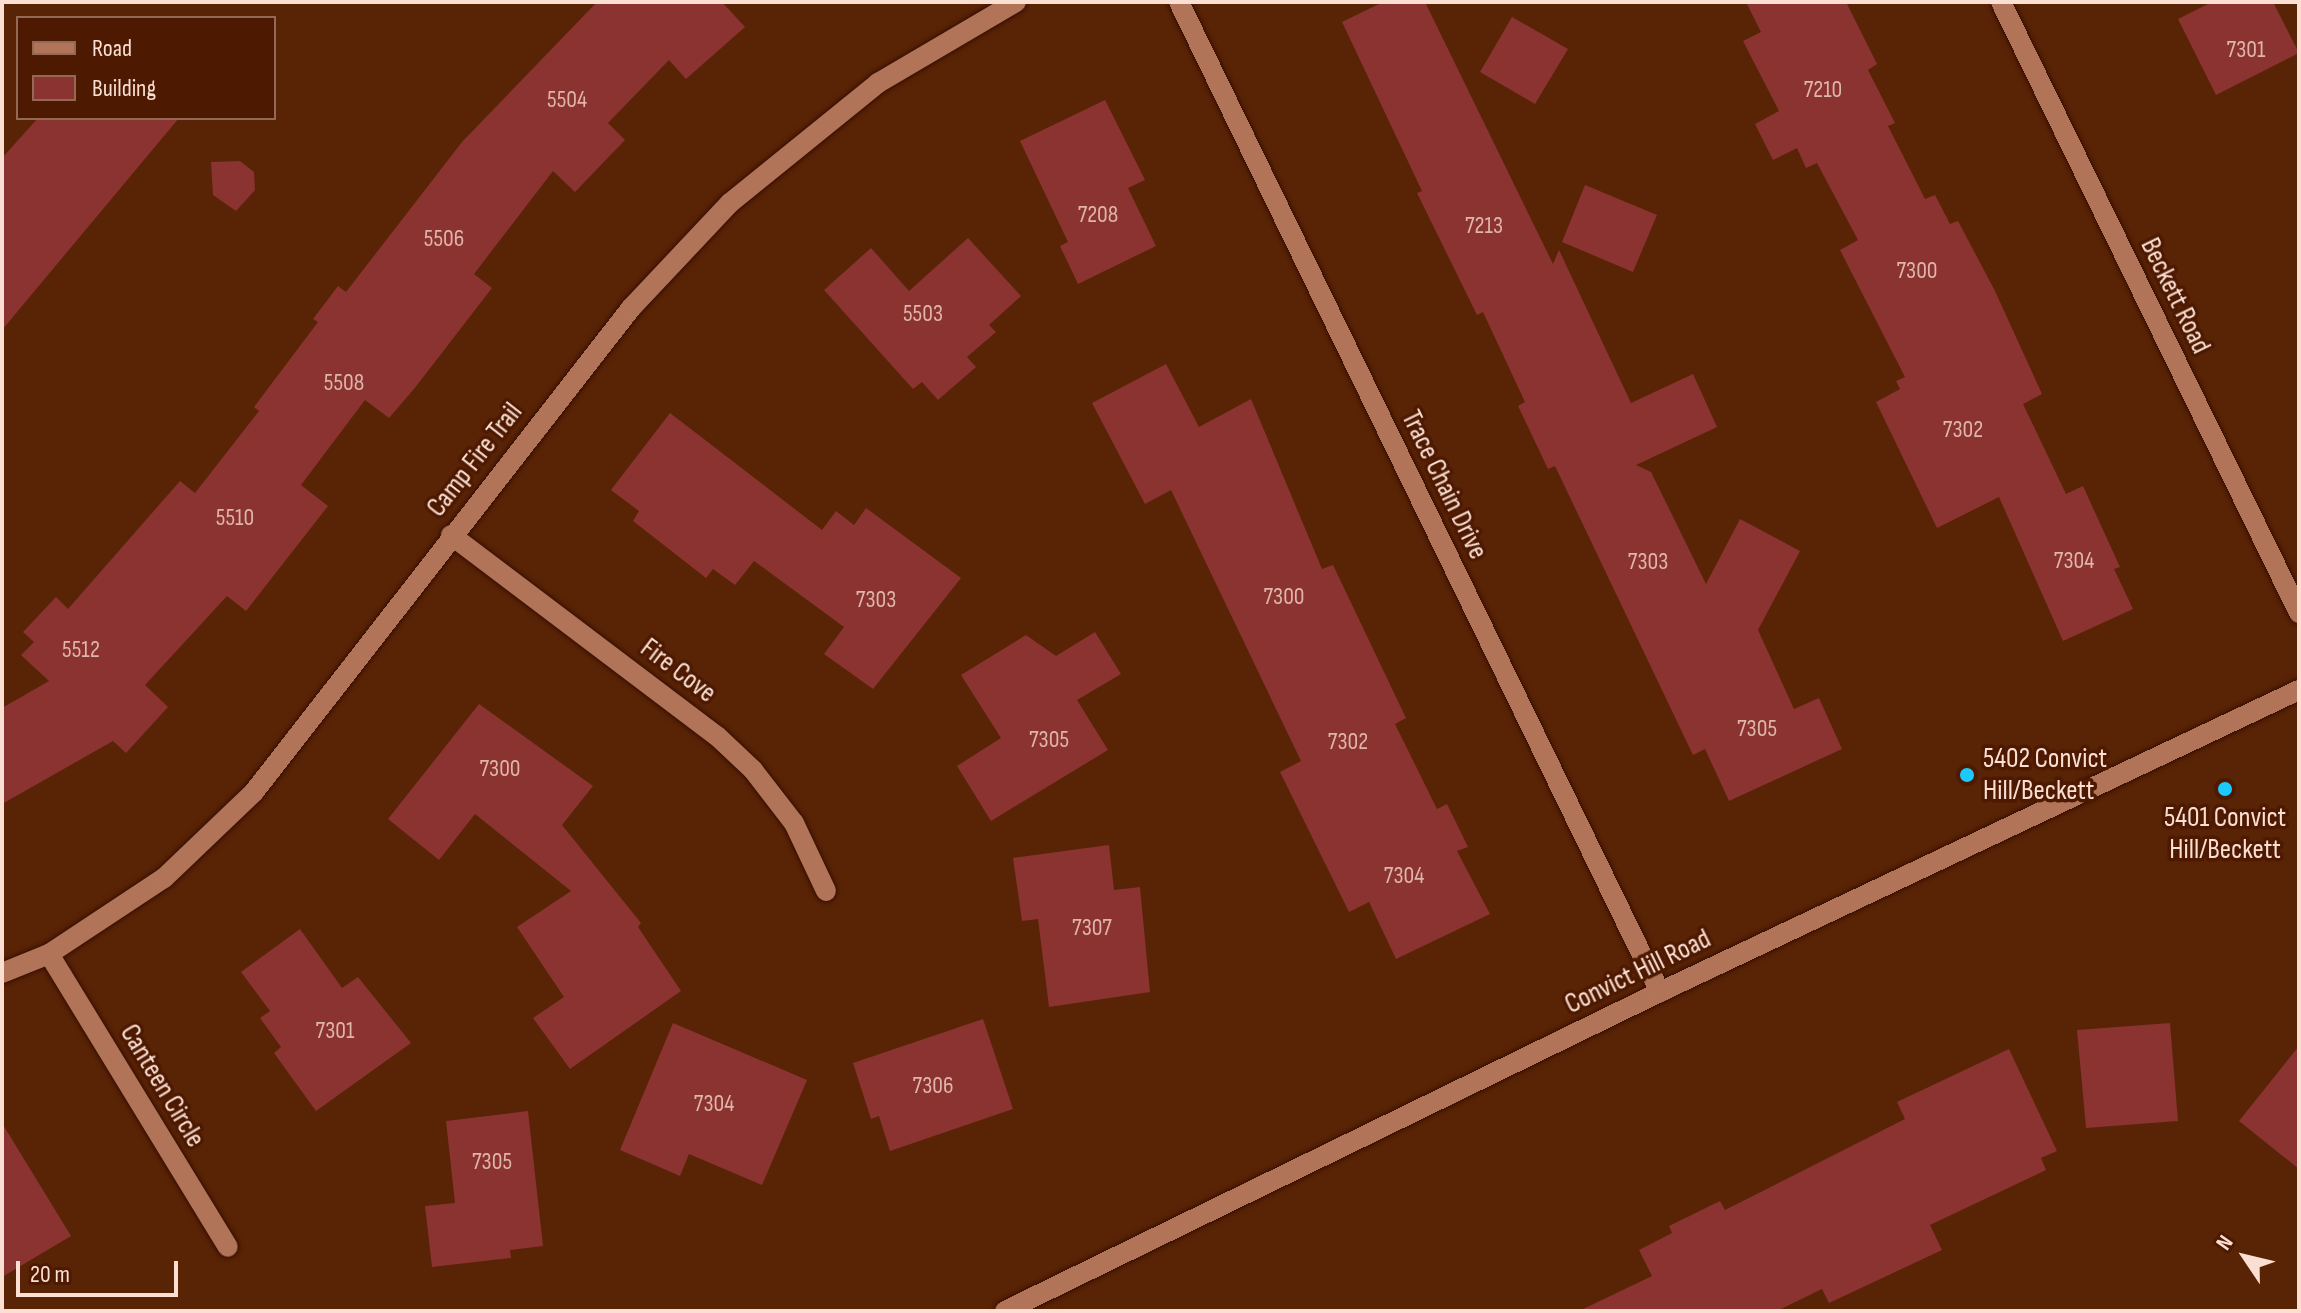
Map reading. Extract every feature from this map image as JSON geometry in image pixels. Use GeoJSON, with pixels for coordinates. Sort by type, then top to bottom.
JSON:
{"type":"FeatureCollection","features":[{"type":"Feature","properties":{"kind":"street","name":"Camp Fire Trail"},"geometry":{"type":"LineString","coordinates":[[2,973],[49,954],[164,878],[254,792],[451,535],[631,308],[730,203],[878,83],[1016,2]]}},
{"type":"Feature","properties":{"kind":"street","name":"Trace Chain Drive"},"geometry":{"type":"LineString","coordinates":[[1179,2],[1660,992]]}},
{"type":"Feature","properties":{"kind":"street","name":"Beckett Road"},"geometry":{"type":"LineString","coordinates":[[2001,2],[2299,613]]}},
{"type":"Feature","properties":{"kind":"street","name":"Fire Cove"},"geometry":{"type":"LineString","coordinates":[[451,535],[744,761],[794,823],[826,891]]}},
{"type":"Feature","properties":{"kind":"street","name":"Convict Hill Road"},"geometry":{"type":"LineString","coordinates":[[1005,1311],[1660,992],[2299,690]]}},
{"type":"Feature","properties":{"kind":"street","name":"Canteen Circle"},"geometry":{"type":"LineString","coordinates":[[49,954],[228,1247]]}},
{"type":"Feature","properties":{"kind":"building"},"geometry":{"type":"Polygon","coordinates":[[[597,2],[722,2],[745,27],[686,79],[669,60],[608,123],[625,140],[575,192],[553,171],[474,274],[492,288],[414,389],[389,418],[365,400],[301,485],[328,506],[246,611],[227,596],[145,685],[168,707],[126,753],[113,741],[2,804],[2,708],[49,681],[21,655],[34,642],[23,632],[56,597],[68,609],[180,481],[195,493],[259,411],[254,407],[318,322],[313,319],[338,286],[346,292],[462,142],[597,2]]]}},
{"type":"Feature","properties":{"kind":"building"},"geometry":{"type":"Polygon","coordinates":[[[1383,2],[1425,2],[1553,264],[1559,250],[1631,403],[1693,374],[1717,427],[1636,465],[1651,472],[1706,584],[1740,519],[1800,551],[1758,630],[1794,709],[1819,698],[1842,749],[1729,801],[1705,749],[1693,755],[1555,466],[1548,469],[1518,406],[1525,402],[1483,312],[1477,315],[1417,193],[1422,191],[1342,22],[1383,2]]]}},
{"type":"Feature","properties":{"kind":"building"},"geometry":{"type":"Polygon","coordinates":[[[1746,2],[1846,2],[1877,64],[1868,70],[1895,123],[1888,126],[1925,199],[1935,195],[1950,224],[1958,221],[1995,291],[2042,394],[2023,404],[2066,494],[2083,486],[2120,567],[2114,569],[2133,609],[2063,641],[1999,497],[1937,528],[1876,402],[1900,389],[1896,381],[1905,377],[1840,250],[1858,240],[1817,163],[1806,168],[1797,148],[1773,160],[1755,124],[1779,111],[1743,41],[1761,32],[1746,2]]]}},
{"type":"Feature","properties":{"kind":"building"},"geometry":{"type":"Polygon","coordinates":[[[2212,2],[2273,2],[2299,53],[2216,95],[2178,19],[2212,2]]]}},
{"type":"Feature","properties":{"kind":"building"},"geometry":{"type":"Polygon","coordinates":[[[1512,17],[1568,49],[1535,104],[1480,72],[1512,17]]]}},
{"type":"Feature","properties":{"kind":"building"},"geometry":{"type":"Polygon","coordinates":[[[1105,100],[1145,180],[1128,188],[1156,246],[1078,284],[1060,246],[1068,242],[1020,141],[1105,100]]]}},
{"type":"Feature","properties":{"kind":"building"},"geometry":{"type":"Polygon","coordinates":[[[36,120],[177,120],[2,330],[2,158],[36,120]]]}},
{"type":"Feature","properties":{"kind":"building"},"geometry":{"type":"Polygon","coordinates":[[[240,161],[254,172],[255,190],[236,211],[213,195],[211,162],[240,161]]]}},
{"type":"Feature","properties":{"kind":"building"},"geometry":{"type":"Polygon","coordinates":[[[1585,185],[1657,215],[1633,272],[1562,242],[1585,185]]]}},
{"type":"Feature","properties":{"kind":"building"},"geometry":{"type":"Polygon","coordinates":[[[968,238],[1021,296],[989,325],[996,332],[967,357],[976,367],[938,400],[922,382],[913,389],[824,290],[871,248],[909,291],[968,238]]]}},
{"type":"Feature","properties":{"kind":"building"},"geometry":{"type":"Polygon","coordinates":[[[1166,364],[1199,427],[1251,399],[1322,569],[1333,565],[1406,718],[1395,724],[1437,809],[1447,804],[1468,847],[1457,851],[1490,914],[1396,959],[1369,902],[1349,912],[1280,772],[1301,761],[1171,490],[1145,504],[1092,403],[1166,364]]]}},
{"type":"Feature","properties":{"kind":"building"},"geometry":{"type":"Polygon","coordinates":[[[670,413],[822,530],[836,511],[854,525],[866,508],[961,578],[873,689],[824,654],[844,627],[754,561],[735,585],[713,569],[706,578],[633,521],[639,511],[611,490],[670,413]]]}},
{"type":"Feature","properties":{"kind":"building"},"geometry":{"type":"Polygon","coordinates":[[[1095,632],[1121,674],[1077,700],[1108,750],[991,821],[957,766],[1001,738],[961,675],[1026,635],[1056,656],[1095,632]]]}},
{"type":"Feature","properties":{"kind":"building"},"geometry":{"type":"Polygon","coordinates":[[[479,704],[593,786],[562,825],[641,923],[638,927],[681,991],[570,1069],[533,1018],[564,997],[517,927],[571,891],[475,814],[439,860],[388,819],[479,704]]]}},
{"type":"Feature","properties":{"kind":"building"},"geometry":{"type":"Polygon","coordinates":[[[1109,845],[1114,890],[1140,887],[1150,992],[1049,1007],[1038,919],[1022,921],[1013,858],[1109,845]]]}},
{"type":"Feature","properties":{"kind":"building"},"geometry":{"type":"Polygon","coordinates":[[[300,929],[342,988],[358,977],[411,1043],[316,1111],[274,1053],[281,1047],[260,1018],[270,1011],[241,972],[300,929]]]}},
{"type":"Feature","properties":{"kind":"building"},"geometry":{"type":"Polygon","coordinates":[[[983,1019],[1013,1109],[890,1151],[879,1116],[871,1119],[853,1063],[983,1019]]]}},
{"type":"Feature","properties":{"kind":"building"},"geometry":{"type":"Polygon","coordinates":[[[673,1023],[807,1080],[762,1185],[689,1154],[680,1176],[620,1150],[673,1023]]]}},
{"type":"Feature","properties":{"kind":"building"},"geometry":{"type":"Polygon","coordinates":[[[2170,1023],[2178,1121],[2086,1128],[2077,1030],[2170,1023]]]}},
{"type":"Feature","properties":{"kind":"building"},"geometry":{"type":"Polygon","coordinates":[[[2299,1046],[2299,1169],[2239,1121],[2299,1046]]]}},
{"type":"Feature","properties":{"kind":"building"},"geometry":{"type":"Polygon","coordinates":[[[2009,1049],[2057,1151],[2041,1158],[2046,1170],[1930,1225],[1942,1250],[1829,1303],[1822,1289],[1777,1311],[1579,1311],[1652,1276],[1639,1250],[1672,1233],[1669,1226],[1720,1201],[1725,1210],[1905,1119],[1897,1102],[2009,1049]]]}},
{"type":"Feature","properties":{"kind":"building"},"geometry":{"type":"Polygon","coordinates":[[[528,1111],[543,1246],[510,1250],[511,1258],[432,1267],[425,1206],[455,1203],[446,1121],[528,1111]]]}},
{"type":"Feature","properties":{"kind":"building"},"geometry":{"type":"Polygon","coordinates":[[[2,1123],[71,1236],[2,1277],[2,1123]]]}},
{"type":"Feature","properties":{"kind":"place","name":"5402 Convict Hill/Beckett"},"geometry":{"type":"Point","coordinates":[1967,775]}},
{"type":"Feature","properties":{"kind":"place","name":"5401 Convict Hill/Beckett"},"geometry":{"type":"Point","coordinates":[2225,789]}}]}
